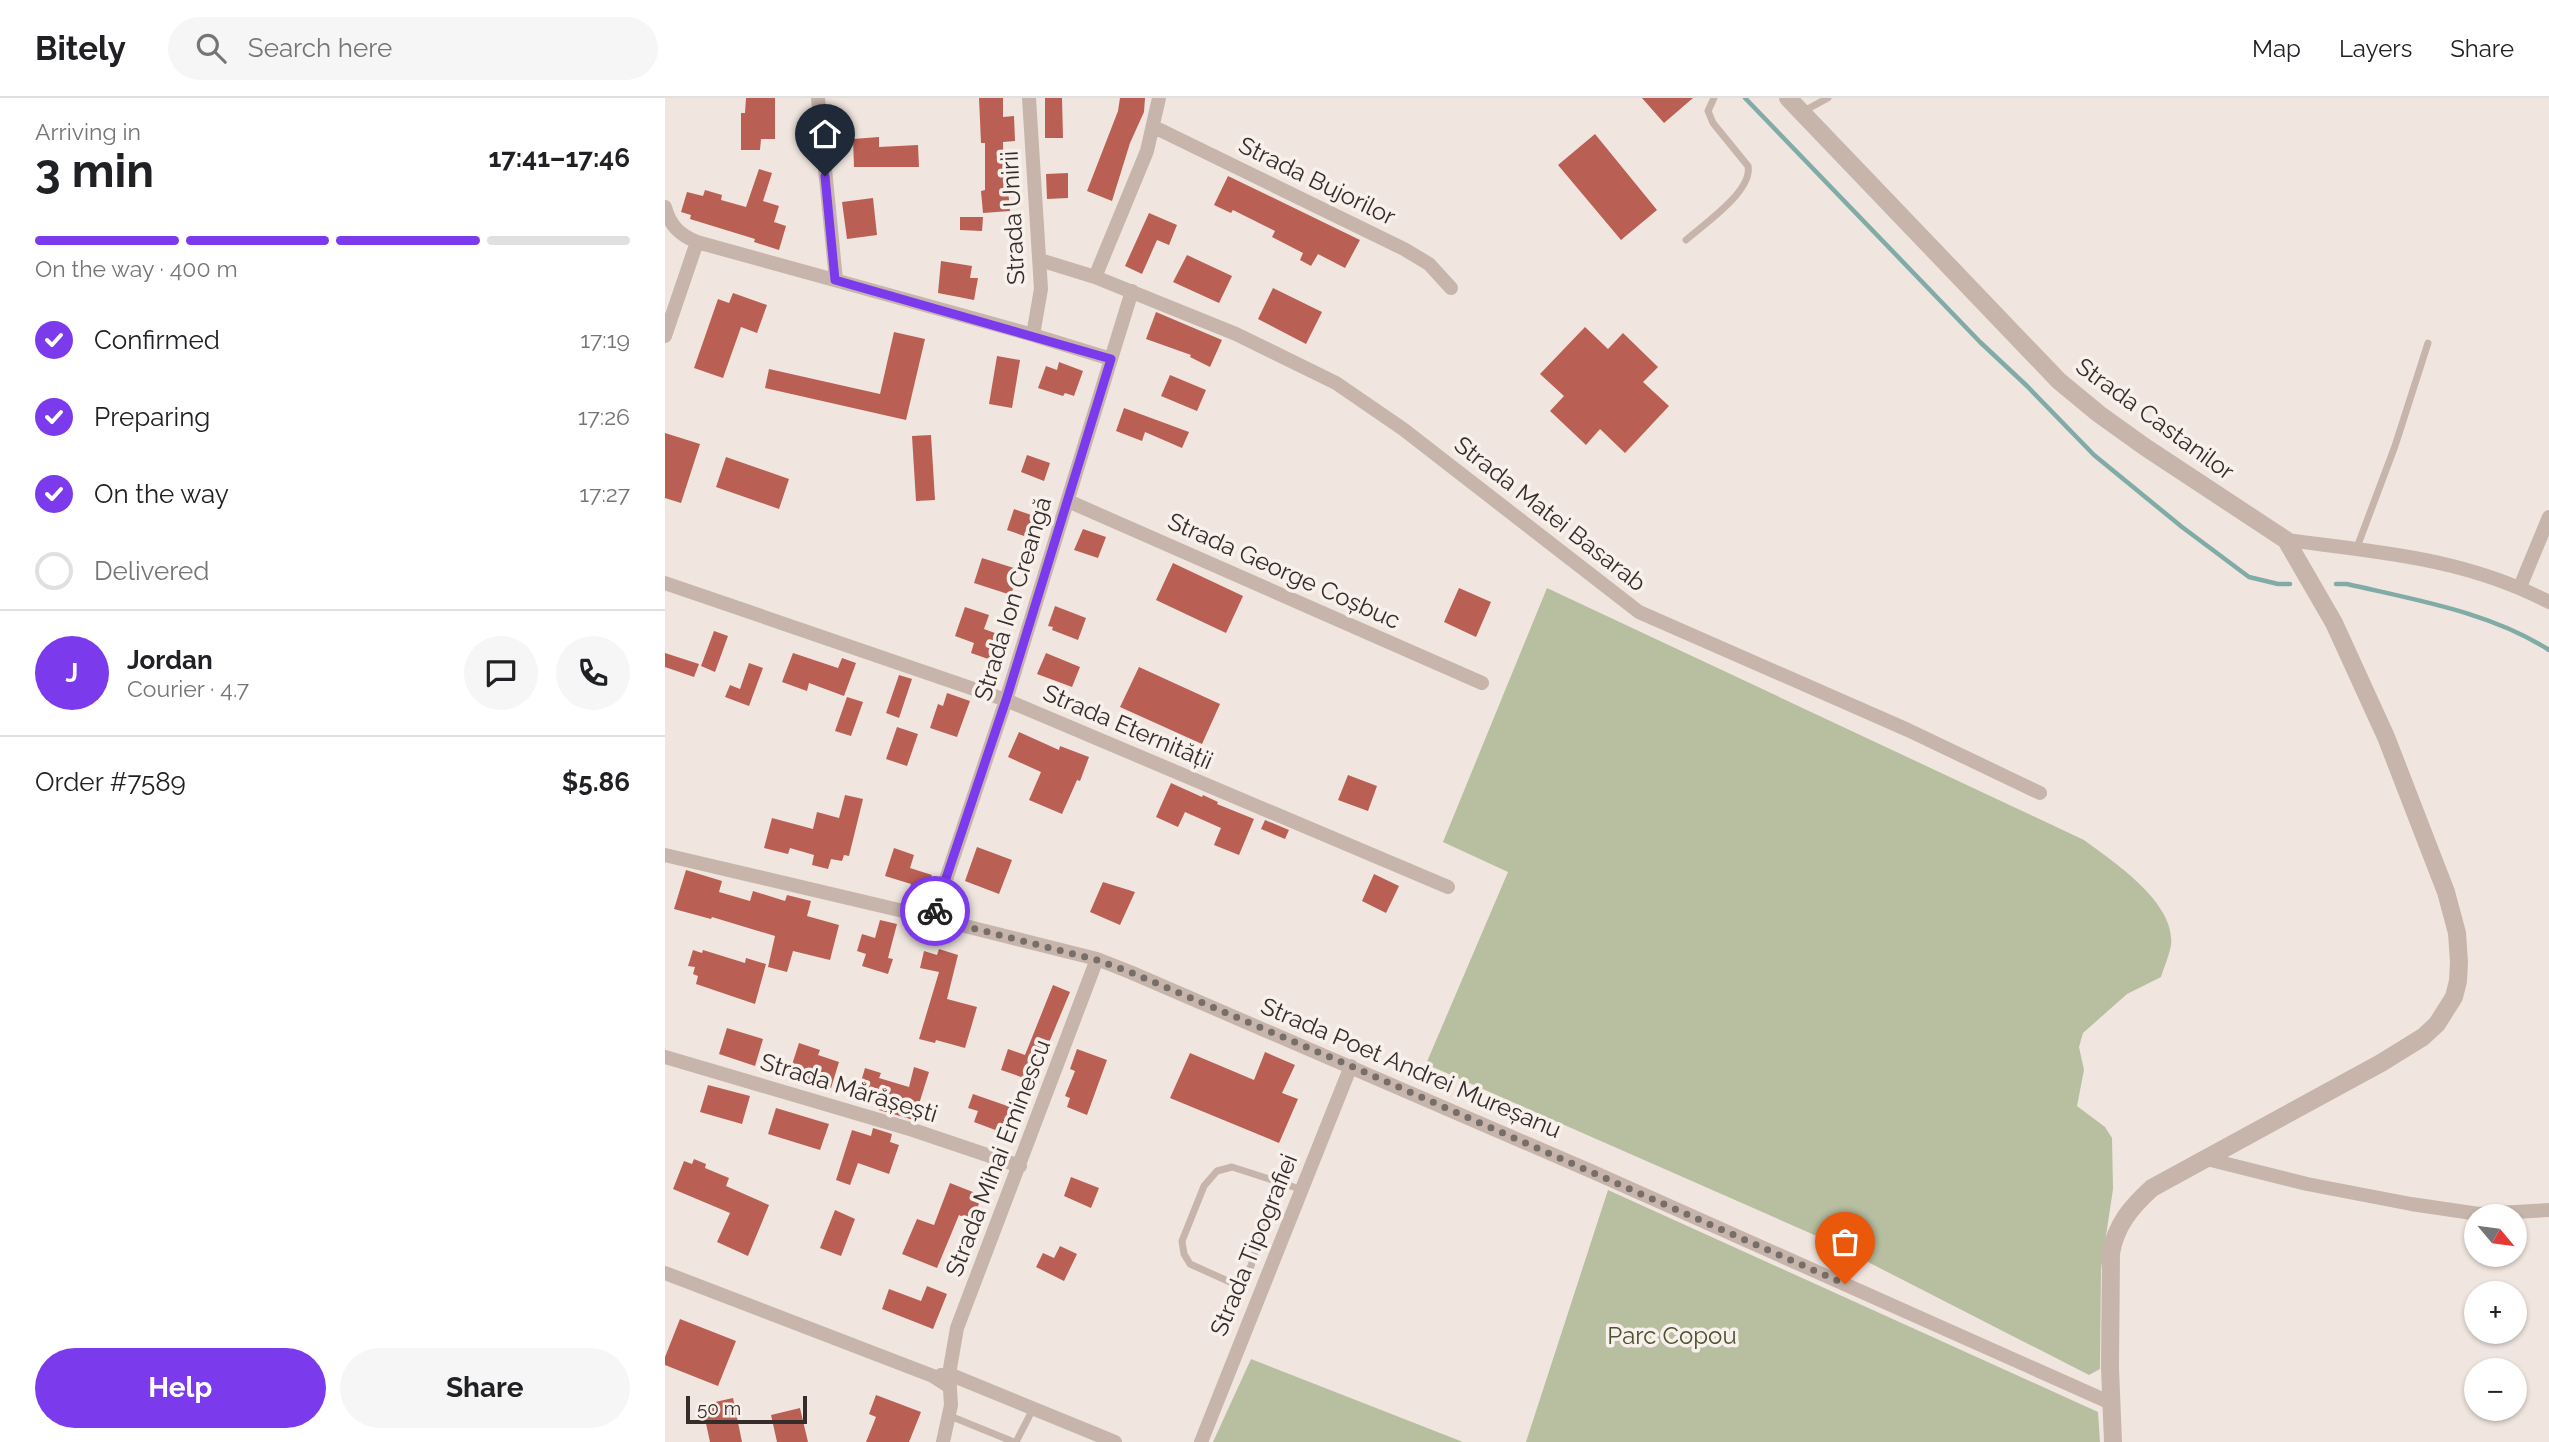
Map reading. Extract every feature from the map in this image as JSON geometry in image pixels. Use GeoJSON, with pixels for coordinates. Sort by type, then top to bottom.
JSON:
{"type":"FeatureCollection","features":[{"type":"Feature","properties":{"kind":"street"},"geometry":{"type":"LineString","coordinates":[[818,98],[835,280]]}},
{"type":"Feature","properties":{"kind":"street","name":"Strada Unirii"},"geometry":{"type":"LineString","coordinates":[[1029,98],[1040,296],[1033,335]]}},
{"type":"Feature","properties":{"kind":"street"},"geometry":{"type":"LineString","coordinates":[[1095,277],[1147,151],[1159,98]]}},
{"type":"Feature","properties":{"kind":"street","name":"Strada Castanilor"},"geometry":{"type":"LineString","coordinates":[[1788,98],[2059,381],[2145,447],[2286,540],[2414,556],[2441,562],[2520,587],[2549,602]]}},
{"type":"Feature","properties":{"kind":"street","name":"Strada Bujorilor"},"geometry":{"type":"LineString","coordinates":[[1154,127],[1404,249],[1429,264],[1451,288]]}},
{"type":"Feature","properties":{"kind":"street"},"geometry":{"type":"LineString","coordinates":[[665,207],[669,221],[678,231],[697,242],[1111,359]]}},
{"type":"Feature","properties":{"kind":"street"},"geometry":{"type":"LineString","coordinates":[[665,336],[697,242]]}},
{"type":"Feature","properties":{"kind":"street","name":"Strada Matei Basarab"},"geometry":{"type":"LineString","coordinates":[[1039,260],[1132,291],[1236,334],[1310,369],[1360,398],[1639,612],[1908,730],[2039,793]]}},
{"type":"Feature","properties":{"kind":"street","name":"Strada Ion Creangă"},"geometry":{"type":"LineString","coordinates":[[933,918],[1006,700],[1132,291]]}},
{"type":"Feature","properties":{"kind":"street","name":"Strada George Coșbuc"},"geometry":{"type":"LineString","coordinates":[[1068,501],[1482,683]]}},
{"type":"Feature","properties":{"kind":"street"},"geometry":{"type":"LineString","coordinates":[[2520,587],[2549,517]]}},
{"type":"Feature","properties":{"kind":"street"},"geometry":{"type":"LineString","coordinates":[[2113,1442],[2109,1282],[2114,1236],[2136,1203],[2152,1188],[2381,1063],[2423,1037],[2447,1011],[2458,981],[2457,933],[2446,892],[2386,737],[2334,623],[2286,540]]}},
{"type":"Feature","properties":{"kind":"street","name":"Strada Eternității"},"geometry":{"type":"LineString","coordinates":[[665,583],[1006,700],[1448,887]]}},
{"type":"Feature","properties":{"kind":"street","name":"Strada Poet Andrei Mureșanu"},"geometry":{"type":"LineString","coordinates":[[666,857],[933,918],[1097,960],[1351,1066],[2111,1403]]}},
{"type":"Feature","properties":{"kind":"street","name":"Strada Mihai Eminescu"},"geometry":{"type":"LineString","coordinates":[[943,1442],[950,1416],[950,1381],[957,1328],[1097,960]]}},
{"type":"Feature","properties":{"kind":"street","name":"Strada Mărășești"},"geometry":{"type":"LineString","coordinates":[[665,1057],[913,1129],[1020,1166]]}},
{"type":"Feature","properties":{"kind":"street","name":"Strada Tipografiei"},"geometry":{"type":"LineString","coordinates":[[1201,1442],[1351,1066]]}},
{"type":"Feature","properties":{"kind":"street"},"geometry":{"type":"LineString","coordinates":[[2207,1159],[2307,1184],[2411,1204],[2479,1214],[2549,1210]]}},
{"type":"Feature","properties":{"kind":"street"},"geometry":{"type":"LineString","coordinates":[[665,1273],[933,1376],[1033,1409],[1115,1442]]}},
{"type":"Feature","properties":{"kind":"lane"},"geometry":{"type":"LineString","coordinates":[[1686,240],[1743,190],[1750,175],[1748,166],[1713,123],[1708,111],[1714,98]]}},
{"type":"Feature","properties":{"kind":"lane"},"geometry":{"type":"LineString","coordinates":[[1801,113],[1828,98]]}},
{"type":"Feature","properties":{"kind":"lane"},"geometry":{"type":"LineString","coordinates":[[2356,550],[2395,446],[2427,343]]}},
{"type":"Feature","properties":{"kind":"lane"},"geometry":{"type":"LineString","coordinates":[[1275,1182],[1251,1266],[1243,1279],[1230,1282],[1190,1265],[1184,1254],[1182,1241],[1204,1186],[1217,1171],[1232,1167],[1300,1189]]}},
{"type":"Feature","properties":{"kind":"lane"},"geometry":{"type":"LineString","coordinates":[[950,1416],[1015,1442],[1033,1409]]}},
{"type":"Feature","properties":{"kind":"green space"},"geometry":{"type":"Polygon","coordinates":[[[1547,588],[2084,840],[2126,872],[2154,899],[2170,929],[2171,945],[2161,977],[2127,994],[2083,1033],[2079,1047],[2084,1070],[2077,1106],[2105,1127],[2112,1138],[2113,1189],[2101,1269],[2100,1369],[2089,1375],[1819,1237],[1426,1064],[1508,872],[1443,842],[1547,588]]]}},
{"type":"Feature","properties":{"kind":"green space","name":"Parc Copou"},"geometry":{"type":"Polygon","coordinates":[[[1608,1190],[2098,1412],[2100,1442],[1526,1442],[1608,1190]]]}},
{"type":"Feature","properties":{"kind":"green space"},"geometry":{"type":"Polygon","coordinates":[[[1251,1359],[1463,1442],[1213,1442],[1251,1359]]]}},
{"type":"Feature","properties":{"kind":"building"},"geometry":{"type":"Polygon","coordinates":[[[746,98],[775,98],[775,139],[761,139],[760,150],[741,150],[741,113],[745,113],[746,98]]]}},
{"type":"Feature","properties":{"kind":"building"},"geometry":{"type":"Polygon","coordinates":[[[979,98],[1003,98],[1003,117],[1014,116],[1015,141],[1003,142],[1004,189],[1008,189],[1010,211],[983,213],[981,191],[985,190],[985,143],[981,143],[979,98]]]}},
{"type":"Feature","properties":{"kind":"building"},"geometry":{"type":"Polygon","coordinates":[[[1045,98],[1062,98],[1063,138],[1045,138],[1045,98]]]}},
{"type":"Feature","properties":{"kind":"building"},"geometry":{"type":"Polygon","coordinates":[[[1120,98],[1145,98],[1144,112],[1130,143],[1112,201],[1087,191],[1118,111],[1120,98]]]}},
{"type":"Feature","properties":{"kind":"building"},"geometry":{"type":"Polygon","coordinates":[[[1642,98],[1693,98],[1664,123],[1642,98]]]}},
{"type":"Feature","properties":{"kind":"building"},"geometry":{"type":"Polygon","coordinates":[[[1595,134],[1657,210],[1621,240],[1558,165],[1595,134]]]}},
{"type":"Feature","properties":{"kind":"building"},"geometry":{"type":"Polygon","coordinates":[[[879,137],[879,147],[918,145],[919,167],[854,167],[853,139],[879,137]]]}},
{"type":"Feature","properties":{"kind":"building"},"geometry":{"type":"Polygon","coordinates":[[[759,169],[772,173],[763,201],[779,206],[774,222],[786,226],[779,250],[754,242],[755,239],[690,219],[691,215],[681,212],[687,192],[703,196],[705,190],[722,195],[721,200],[746,207],[759,169]]]}},
{"type":"Feature","properties":{"kind":"building"},"geometry":{"type":"Polygon","coordinates":[[[1068,173],[1068,198],[1047,199],[1046,174],[1068,173]]]}},
{"type":"Feature","properties":{"kind":"building"},"geometry":{"type":"Polygon","coordinates":[[[1228,176],[1360,240],[1345,268],[1318,254],[1311,266],[1300,260],[1303,253],[1272,237],[1275,231],[1233,210],[1231,213],[1214,205],[1228,176]]]}},
{"type":"Feature","properties":{"kind":"building"},"geometry":{"type":"Polygon","coordinates":[[[873,198],[877,235],[847,239],[842,202],[873,198]]]}},
{"type":"Feature","properties":{"kind":"building"},"geometry":{"type":"Polygon","coordinates":[[[1149,213],[1177,225],[1169,245],[1157,240],[1142,274],[1125,266],[1149,213]]]}},
{"type":"Feature","properties":{"kind":"building"},"geometry":{"type":"Polygon","coordinates":[[[960,217],[983,217],[982,231],[960,230],[960,217]]]}},
{"type":"Feature","properties":{"kind":"building"},"geometry":{"type":"Polygon","coordinates":[[[1187,255],[1232,276],[1219,303],[1173,282],[1187,255]]]}},
{"type":"Feature","properties":{"kind":"building"},"geometry":{"type":"Polygon","coordinates":[[[941,261],[972,266],[970,278],[978,278],[974,300],[938,293],[941,261]]]}},
{"type":"Feature","properties":{"kind":"building"},"geometry":{"type":"Polygon","coordinates":[[[1273,288],[1322,312],[1306,344],[1258,319],[1273,288]]]}},
{"type":"Feature","properties":{"kind":"building"},"geometry":{"type":"Polygon","coordinates":[[[733,293],[767,305],[757,333],[741,327],[723,378],[694,368],[718,299],[729,303],[733,293]]]}},
{"type":"Feature","properties":{"kind":"building"},"geometry":{"type":"Polygon","coordinates":[[[1156,312],[1222,340],[1210,367],[1190,357],[1191,355],[1146,339],[1156,312]]]}},
{"type":"Feature","properties":{"kind":"building"},"geometry":{"type":"Polygon","coordinates":[[[1585,327],[1608,349],[1623,333],[1658,367],[1643,382],[1669,406],[1625,453],[1600,429],[1586,445],[1550,411],[1564,396],[1540,374],[1585,327]]]}},
{"type":"Feature","properties":{"kind":"building"},"geometry":{"type":"Polygon","coordinates":[[[894,332],[925,339],[906,420],[765,388],[769,369],[880,394],[894,332]]]}},
{"type":"Feature","properties":{"kind":"building"},"geometry":{"type":"Polygon","coordinates":[[[997,356],[1020,360],[1012,408],[989,404],[997,356]]]}},
{"type":"Feature","properties":{"kind":"building"},"geometry":{"type":"Polygon","coordinates":[[[1059,362],[1083,371],[1074,396],[1065,393],[1063,396],[1038,388],[1046,366],[1057,370],[1059,362]]]}},
{"type":"Feature","properties":{"kind":"building"},"geometry":{"type":"Polygon","coordinates":[[[1170,375],[1206,390],[1197,411],[1161,396],[1170,375]]]}},
{"type":"Feature","properties":{"kind":"building"},"geometry":{"type":"Polygon","coordinates":[[[1124,408],[1189,432],[1182,448],[1145,432],[1142,441],[1116,431],[1124,408]]]}},
{"type":"Feature","properties":{"kind":"building"},"geometry":{"type":"Polygon","coordinates":[[[665,433],[700,444],[681,503],[665,498],[665,433]]]}},
{"type":"Feature","properties":{"kind":"building"},"geometry":{"type":"Polygon","coordinates":[[[931,435],[935,500],[916,501],[912,436],[931,435]]]}},
{"type":"Feature","properties":{"kind":"building"},"geometry":{"type":"Polygon","coordinates":[[[1027,455],[1050,463],[1044,481],[1021,472],[1027,455]]]}},
{"type":"Feature","properties":{"kind":"building"},"geometry":{"type":"Polygon","coordinates":[[[726,457],[789,479],[779,509],[716,487],[726,457]]]}},
{"type":"Feature","properties":{"kind":"building"},"geometry":{"type":"Polygon","coordinates":[[[1014,509],[1037,517],[1030,538],[1007,530],[1014,509]]]}},
{"type":"Feature","properties":{"kind":"building"},"geometry":{"type":"Polygon","coordinates":[[[1083,529],[1106,537],[1098,558],[1074,550],[1083,529]]]}},
{"type":"Feature","properties":{"kind":"building"},"geometry":{"type":"Polygon","coordinates":[[[982,558],[1014,568],[1010,578],[1016,580],[1011,595],[974,583],[982,558]]]}},
{"type":"Feature","properties":{"kind":"building"},"geometry":{"type":"Polygon","coordinates":[[[1173,563],[1243,596],[1226,633],[1156,600],[1173,563]]]}},
{"type":"Feature","properties":{"kind":"building"},"geometry":{"type":"Polygon","coordinates":[[[1459,588],[1491,602],[1476,637],[1444,622],[1459,588]]]}},
{"type":"Feature","properties":{"kind":"building"},"geometry":{"type":"Polygon","coordinates":[[[1055,606],[1086,618],[1078,640],[1048,626],[1055,606]]]}},
{"type":"Feature","properties":{"kind":"building"},"geometry":{"type":"Polygon","coordinates":[[[965,607],[989,615],[984,629],[1003,636],[994,661],[971,653],[974,643],[955,636],[965,607]]]}},
{"type":"Feature","properties":{"kind":"building"},"geometry":{"type":"Polygon","coordinates":[[[714,631],[728,636],[715,672],[701,666],[714,631]]]}},
{"type":"Feature","properties":{"kind":"building"},"geometry":{"type":"Polygon","coordinates":[[[665,653],[699,664],[694,677],[665,667],[665,653]]]}},
{"type":"Feature","properties":{"kind":"building"},"geometry":{"type":"Polygon","coordinates":[[[793,653],[838,668],[842,658],[856,663],[844,696],[809,683],[807,691],[782,682],[793,653]]]}},
{"type":"Feature","properties":{"kind":"building"},"geometry":{"type":"Polygon","coordinates":[[[1046,653],[1080,667],[1072,687],[1037,674],[1046,653]]]}},
{"type":"Feature","properties":{"kind":"building"},"geometry":{"type":"Polygon","coordinates":[[[749,663],[763,668],[749,706],[725,697],[730,685],[740,689],[749,663]]]}},
{"type":"Feature","properties":{"kind":"building"},"geometry":{"type":"Polygon","coordinates":[[[1139,667],[1220,704],[1202,744],[1120,707],[1139,667]]]}},
{"type":"Feature","properties":{"kind":"building"},"geometry":{"type":"Polygon","coordinates":[[[899,675],[912,679],[899,718],[886,713],[899,675]]]}},
{"type":"Feature","properties":{"kind":"building"},"geometry":{"type":"Polygon","coordinates":[[[947,693],[970,701],[957,737],[930,728],[938,704],[943,706],[947,693]]]}},
{"type":"Feature","properties":{"kind":"building"},"geometry":{"type":"Polygon","coordinates":[[[847,697],[863,702],[851,736],[835,731],[847,697]]]}},
{"type":"Feature","properties":{"kind":"building"},"geometry":{"type":"Polygon","coordinates":[[[897,727],[918,734],[907,766],[886,759],[897,727]]]}},
{"type":"Feature","properties":{"kind":"building"},"geometry":{"type":"Polygon","coordinates":[[[1019,732],[1059,750],[1060,746],[1089,757],[1080,781],[1077,780],[1062,814],[1029,800],[1041,772],[1008,757],[1019,732]]]}},
{"type":"Feature","properties":{"kind":"building"},"geometry":{"type":"Polygon","coordinates":[[[1348,775],[1377,786],[1368,811],[1338,800],[1348,775]]]}},
{"type":"Feature","properties":{"kind":"building"},"geometry":{"type":"Polygon","coordinates":[[[1171,783],[1254,819],[1239,855],[1214,845],[1221,828],[1185,812],[1178,827],[1156,817],[1171,783]]]}},
{"type":"Feature","properties":{"kind":"building"},"geometry":{"type":"Polygon","coordinates":[[[845,795],[863,799],[849,856],[844,855],[842,861],[831,859],[828,869],[812,865],[814,855],[790,848],[788,854],[764,848],[772,818],[813,829],[817,812],[839,818],[845,795]]]}},
{"type":"Feature","properties":{"kind":"building"},"geometry":{"type":"Polygon","coordinates":[[[1265,820],[1289,830],[1285,839],[1261,829],[1265,820]]]}},
{"type":"Feature","properties":{"kind":"building"},"geometry":{"type":"Polygon","coordinates":[[[977,847],[1012,860],[999,894],[965,881],[977,847]]]}},
{"type":"Feature","properties":{"kind":"building"},"geometry":{"type":"Polygon","coordinates":[[[894,848],[914,855],[910,868],[932,875],[925,896],[909,891],[911,884],[885,876],[894,848]]]}},
{"type":"Feature","properties":{"kind":"building"},"geometry":{"type":"Polygon","coordinates":[[[686,870],[722,881],[719,892],[750,901],[753,891],[785,901],[787,895],[811,901],[807,916],[839,925],[830,960],[793,951],[787,972],[768,967],[775,936],[674,909],[686,870]]]}},
{"type":"Feature","properties":{"kind":"building"},"geometry":{"type":"Polygon","coordinates":[[[1374,874],[1399,886],[1386,913],[1362,901],[1374,874]]]}},
{"type":"Feature","properties":{"kind":"building"},"geometry":{"type":"Polygon","coordinates":[[[1103,882],[1135,892],[1120,925],[1090,912],[1103,882]]]}},
{"type":"Feature","properties":{"kind":"building"},"geometry":{"type":"Polygon","coordinates":[[[880,920],[897,924],[888,958],[893,959],[888,974],[862,966],[866,954],[857,951],[862,934],[875,938],[880,920]]]}},
{"type":"Feature","properties":{"kind":"building"},"geometry":{"type":"Polygon","coordinates":[[[939,949],[958,955],[947,999],[977,1007],[965,1048],[936,1040],[935,1043],[919,1039],[939,972],[920,968],[924,951],[937,955],[939,949]]]}},
{"type":"Feature","properties":{"kind":"building"},"geometry":{"type":"Polygon","coordinates":[[[693,950],[702,953],[703,950],[745,963],[746,958],[766,964],[755,1004],[696,984],[698,976],[693,974],[695,967],[688,966],[693,950]]]}},
{"type":"Feature","properties":{"kind":"building"},"geometry":{"type":"Polygon","coordinates":[[[1053,985],[1070,992],[1048,1045],[1043,1043],[1030,1080],[1001,1070],[1008,1049],[1025,1055],[1053,985]]]}},
{"type":"Feature","properties":{"kind":"building"},"geometry":{"type":"Polygon","coordinates":[[[727,1028],[763,1039],[755,1066],[719,1054],[727,1028]]]}},
{"type":"Feature","properties":{"kind":"building"},"geometry":{"type":"Polygon","coordinates":[[[799,1043],[820,1050],[818,1055],[839,1062],[831,1088],[789,1074],[799,1043]]]}},
{"type":"Feature","properties":{"kind":"building"},"geometry":{"type":"Polygon","coordinates":[[[1077,1049],[1107,1060],[1087,1115],[1067,1107],[1070,1098],[1065,1096],[1075,1071],[1070,1069],[1077,1049]]]}},
{"type":"Feature","properties":{"kind":"building"},"geometry":{"type":"Polygon","coordinates":[[[1265,1052],[1295,1065],[1282,1093],[1298,1099],[1279,1143],[1170,1098],[1190,1053],[1254,1080],[1265,1052]]]}},
{"type":"Feature","properties":{"kind":"building"},"geometry":{"type":"Polygon","coordinates":[[[914,1067],[929,1072],[914,1120],[879,1110],[880,1106],[856,1099],[865,1068],[881,1073],[879,1078],[909,1087],[914,1067]]]}},
{"type":"Feature","properties":{"kind":"building"},"geometry":{"type":"Polygon","coordinates":[[[708,1085],[750,1096],[742,1124],[700,1112],[708,1085]]]}},
{"type":"Feature","properties":{"kind":"building"},"geometry":{"type":"Polygon","coordinates":[[[973,1094],[1016,1109],[1006,1134],[974,1122],[978,1111],[968,1108],[973,1094]]]}},
{"type":"Feature","properties":{"kind":"building"},"geometry":{"type":"Polygon","coordinates":[[[776,1108],[829,1124],[820,1150],[768,1134],[776,1108]]]}},
{"type":"Feature","properties":{"kind":"building"},"geometry":{"type":"Polygon","coordinates":[[[873,1128],[892,1134],[890,1142],[899,1145],[889,1174],[858,1163],[850,1185],[836,1180],[852,1130],[871,1136],[873,1128]]]}},
{"type":"Feature","properties":{"kind":"building"},"geometry":{"type":"Polygon","coordinates":[[[694,1159],[706,1164],[705,1168],[729,1178],[726,1186],[769,1205],[748,1256],[717,1242],[730,1213],[673,1189],[684,1161],[692,1164],[694,1159]]]}},
{"type":"Feature","properties":{"kind":"building"},"geometry":{"type":"Polygon","coordinates":[[[1071,1177],[1099,1188],[1091,1208],[1064,1196],[1071,1177]]]}},
{"type":"Feature","properties":{"kind":"building"},"geometry":{"type":"Polygon","coordinates":[[[950,1183],[978,1194],[981,1198],[975,1214],[972,1213],[969,1220],[959,1215],[937,1268],[902,1254],[917,1219],[934,1225],[950,1183]]]}},
{"type":"Feature","properties":{"kind":"building"},"geometry":{"type":"Polygon","coordinates":[[[835,1210],[855,1219],[841,1256],[820,1248],[835,1210]]]}},
{"type":"Feature","properties":{"kind":"building"},"geometry":{"type":"Polygon","coordinates":[[[1060,1246],[1077,1254],[1064,1281],[1036,1267],[1043,1253],[1054,1258],[1060,1246]]]}},
{"type":"Feature","properties":{"kind":"building"},"geometry":{"type":"Polygon","coordinates":[[[927,1286],[947,1294],[933,1329],[882,1309],[889,1289],[921,1301],[927,1286]]]}},
{"type":"Feature","properties":{"kind":"building"},"geometry":{"type":"Polygon","coordinates":[[[680,1319],[736,1341],[718,1386],[665,1365],[665,1357],[680,1319]]]}},
{"type":"Feature","properties":{"kind":"building"},"geometry":{"type":"Polygon","coordinates":[[[876,1395],[921,1412],[909,1442],[866,1442],[876,1417],[869,1414],[876,1395]]]}},
{"type":"Feature","properties":{"kind":"building"},"geometry":{"type":"Polygon","coordinates":[[[733,1398],[742,1442],[710,1442],[702,1405],[733,1398]]]}},
{"type":"Feature","properties":{"kind":"building"},"geometry":{"type":"Polygon","coordinates":[[[800,1408],[808,1442],[777,1442],[771,1415],[800,1408]]]}},
{"type":"Feature","properties":{"kind":"waterway"},"geometry":{"type":"LineString","coordinates":[[1745,98],[1980,342],[2094,455],[2182,527],[2249,577],[2290,584]]}},
{"type":"Feature","properties":{"kind":"waterway"},"geometry":{"type":"LineString","coordinates":[[2336,584],[2399,596],[2477,617],[2502,626],[2549,650]]}},
{"type":"Feature","properties":{"kind":"way so far"},"geometry":{"type":"LineString","coordinates":[[935,911],[933,918],[1097,960],[1130,972],[1569,1161],[1845,1284]]}},
{"type":"Feature","properties":{"kind":"route"},"geometry":{"type":"LineString","coordinates":[[825,176],[835,280],[1111,359],[1006,700],[935,911]]}}]}
